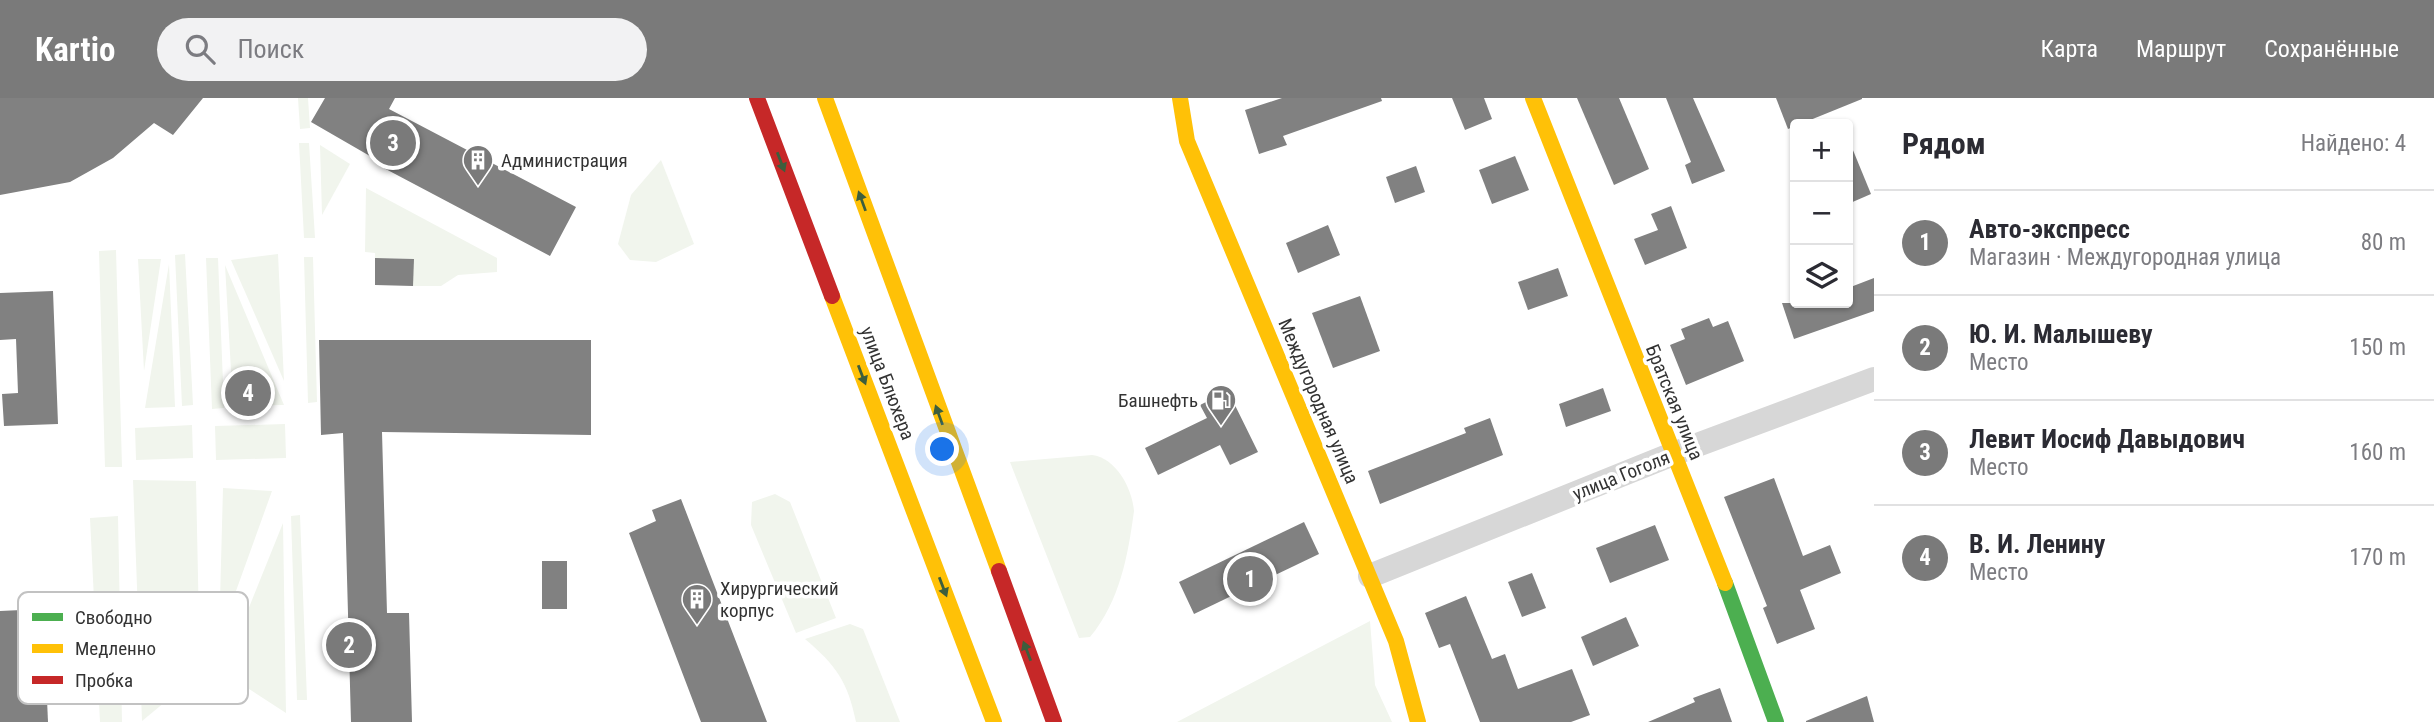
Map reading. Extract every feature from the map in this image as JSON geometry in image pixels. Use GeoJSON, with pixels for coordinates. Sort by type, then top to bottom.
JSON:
{"type":"FeatureCollection","features":[{"type":"Feature","properties":{"kind":"street","name":"улица Блюхера"},"geometry":{"type":"LineString","coordinates":[[757,98],[994,722]]}},
{"type":"Feature","properties":{"kind":"street","name":"улица Блюхера"},"geometry":{"type":"LineString","coordinates":[[825,98],[1054,722]]}},
{"type":"Feature","properties":{"kind":"street","name":"Междугородная улица"},"geometry":{"type":"LineString","coordinates":[[1180,98],[1187,141],[1396,641],[1418,722]]}},
{"type":"Feature","properties":{"kind":"street","name":"Братская улица"},"geometry":{"type":"LineString","coordinates":[[1533,98],[1776,722]]}},
{"type":"Feature","properties":{"kind":"street","name":"улица Гоголя"},"geometry":{"type":"LineString","coordinates":[[1370,576],[1673,454],[1874,379]]}},
{"type":"Feature","properties":{"kind":"shaded area"},"geometry":{"type":"Polygon","coordinates":[[[298,98],[308,98],[310,128],[300,129],[298,98]]]}},
{"type":"Feature","properties":{"kind":"shaded area"},"geometry":{"type":"Polygon","coordinates":[[[299,143],[309,143],[315,238],[304,238],[299,143]]]}},
{"type":"Feature","properties":{"kind":"shaded area"},"geometry":{"type":"Polygon","coordinates":[[[320,145],[350,164],[322,215],[320,145]]]}},
{"type":"Feature","properties":{"kind":"shaded area"},"geometry":{"type":"Polygon","coordinates":[[[661,160],[694,244],[656,262],[630,260],[618,244],[631,195],[661,160]]]}},
{"type":"Feature","properties":{"kind":"shaded area"},"geometry":{"type":"Polygon","coordinates":[[[366,188],[497,258],[497,272],[458,275],[441,286],[413,286],[413,259],[375,258],[375,253],[365,252],[366,188]]]}},
{"type":"Feature","properties":{"kind":"shaded area"},"geometry":{"type":"Polygon","coordinates":[[[116,250],[122,467],[105,467],[99,251],[116,250]]]}},
{"type":"Feature","properties":{"kind":"shaded area"},"geometry":{"type":"Polygon","coordinates":[[[185,254],[193,405],[182,406],[175,255],[185,254]]]}},
{"type":"Feature","properties":{"kind":"shaded area"},"geometry":{"type":"Polygon","coordinates":[[[278,254],[284,381],[231,260],[278,254]]]}},
{"type":"Feature","properties":{"kind":"shaded area"},"geometry":{"type":"Polygon","coordinates":[[[304,257],[313,257],[317,402],[308,403],[304,257]]]}},
{"type":"Feature","properties":{"kind":"shaded area"},"geometry":{"type":"Polygon","coordinates":[[[206,258],[218,258],[224,408],[212,409],[206,258]]]}},
{"type":"Feature","properties":{"kind":"shaded area"},"geometry":{"type":"Polygon","coordinates":[[[138,259],[161,259],[144,371],[138,259]]]}},
{"type":"Feature","properties":{"kind":"shaded area"},"geometry":{"type":"Polygon","coordinates":[[[169,264],[175,407],[145,408],[169,264]]]}},
{"type":"Feature","properties":{"kind":"shaded area"},"geometry":{"type":"Polygon","coordinates":[[[225,265],[284,405],[233,406],[225,265]]]}},
{"type":"Feature","properties":{"kind":"shaded area"},"geometry":{"type":"Polygon","coordinates":[[[285,424],[286,458],[216,460],[215,426],[285,424]]]}},
{"type":"Feature","properties":{"kind":"shaded area"},"geometry":{"type":"Polygon","coordinates":[[[192,425],[193,458],[136,460],[135,428],[192,425]]]}},
{"type":"Feature","properties":{"kind":"shaded area"},"geometry":{"type":"Polygon","coordinates":[[[1092,455],[1108,462],[1121,476],[1130,493],[1134,511],[1129,544],[1116,593],[1090,637],[1079,638],[1010,462],[1092,455]]]}},
{"type":"Feature","properties":{"kind":"shaded area"},"geometry":{"type":"Polygon","coordinates":[[[133,480],[196,481],[198,592],[137,592],[133,480]]]}},
{"type":"Feature","properties":{"kind":"shaded area"},"geometry":{"type":"Polygon","coordinates":[[[223,488],[272,491],[236,592],[220,592],[223,488]]]}},
{"type":"Feature","properties":{"kind":"shaded area"},"geometry":{"type":"Polygon","coordinates":[[[775,494],[790,502],[836,618],[796,633],[751,525],[752,502],[775,494]]]}},
{"type":"Feature","properties":{"kind":"shaded area"},"geometry":{"type":"Polygon","coordinates":[[[300,515],[307,700],[297,700],[291,516],[300,515]]]}},
{"type":"Feature","properties":{"kind":"shaded area"},"geometry":{"type":"Polygon","coordinates":[[[118,516],[119,592],[94,592],[90,518],[118,516]]]}},
{"type":"Feature","properties":{"kind":"shaded area"},"geometry":{"type":"Polygon","coordinates":[[[283,523],[286,713],[248,688],[248,610],[283,523]]]}},
{"type":"Feature","properties":{"kind":"shaded area"},"geometry":{"type":"Polygon","coordinates":[[[1370,621],[1375,685],[1392,722],[1177,722],[1370,621]]]}},
{"type":"Feature","properties":{"kind":"shaded area"},"geometry":{"type":"Polygon","coordinates":[[[850,624],[863,629],[900,722],[856,722],[849,696],[839,675],[825,657],[805,639],[850,624]]]}},
{"type":"Feature","properties":{"kind":"shaded area"},"geometry":{"type":"Polygon","coordinates":[[[99,704],[122,704],[122,722],[100,722],[99,704]]]}},
{"type":"Feature","properties":{"kind":"shaded area"},"geometry":{"type":"Polygon","coordinates":[[[141,704],[163,704],[142,721],[141,704]]]}},
{"type":"Feature","properties":{"kind":"building"},"geometry":{"type":"Polygon","coordinates":[[[0,98],[203,98],[173,135],[154,123],[113,158],[70,182],[0,195],[0,98]]]}},
{"type":"Feature","properties":{"kind":"building","name":"Администрация"},"geometry":{"type":"Polygon","coordinates":[[[325,98],[395,98],[389,109],[576,207],[550,256],[380,166],[382,163],[311,122],[325,98]]]}},
{"type":"Feature","properties":{"kind":"building"},"geometry":{"type":"Polygon","coordinates":[[[1282,98],[1381,98],[1382,101],[1283,136],[1287,145],[1259,154],[1245,110],[1282,98]]]}},
{"type":"Feature","properties":{"kind":"building"},"geometry":{"type":"Polygon","coordinates":[[[1452,98],[1484,98],[1492,119],[1465,130],[1452,98]]]}},
{"type":"Feature","properties":{"kind":"building"},"geometry":{"type":"Polygon","coordinates":[[[1577,98],[1619,98],[1649,169],[1614,185],[1577,98]]]}},
{"type":"Feature","properties":{"kind":"building"},"geometry":{"type":"Polygon","coordinates":[[[1666,98],[1693,98],[1725,171],[1692,184],[1685,165],[1691,162],[1666,98]]]}},
{"type":"Feature","properties":{"kind":"building"},"geometry":{"type":"Polygon","coordinates":[[[1776,98],[1862,98],[1813,119],[1790,119],[1788,129],[1776,98]]]}},
{"type":"Feature","properties":{"kind":"building"},"geometry":{"type":"Polygon","coordinates":[[[1853,150],[1871,194],[1853,202],[1853,150]]]}},
{"type":"Feature","properties":{"kind":"building"},"geometry":{"type":"Polygon","coordinates":[[[1515,156],[1529,190],[1492,204],[1479,170],[1515,156]]]}},
{"type":"Feature","properties":{"kind":"building"},"geometry":{"type":"Polygon","coordinates":[[[1416,166],[1425,192],[1395,203],[1386,177],[1416,166]]]}},
{"type":"Feature","properties":{"kind":"building"},"geometry":{"type":"Polygon","coordinates":[[[1671,206],[1687,248],[1645,265],[1634,239],[1658,230],[1651,214],[1671,206]]]}},
{"type":"Feature","properties":{"kind":"building"},"geometry":{"type":"Polygon","coordinates":[[[1328,225],[1340,255],[1298,273],[1286,243],[1328,225]]]}},
{"type":"Feature","properties":{"kind":"building"},"geometry":{"type":"Polygon","coordinates":[[[375,258],[414,259],[413,286],[375,285],[375,258]]]}},
{"type":"Feature","properties":{"kind":"building"},"geometry":{"type":"Polygon","coordinates":[[[1558,268],[1568,296],[1528,310],[1518,282],[1558,268]]]}},
{"type":"Feature","properties":{"kind":"building"},"geometry":{"type":"Polygon","coordinates":[[[1874,278],[1874,311],[1794,339],[1782,303],[1790,303],[1790,308],[1853,308],[1853,286],[1874,278]]]}},
{"type":"Feature","properties":{"kind":"building"},"geometry":{"type":"Polygon","coordinates":[[[53,291],[58,424],[4,426],[2,394],[18,393],[16,339],[0,340],[0,293],[53,291]]]}},
{"type":"Feature","properties":{"kind":"building"},"geometry":{"type":"Polygon","coordinates":[[[1360,296],[1380,351],[1333,368],[1312,313],[1360,296]]]}},
{"type":"Feature","properties":{"kind":"building"},"geometry":{"type":"Polygon","coordinates":[[[1709,318],[1713,327],[1728,321],[1744,361],[1686,385],[1670,345],[1685,339],[1681,329],[1709,318]]]}},
{"type":"Feature","properties":{"kind":"building"},"geometry":{"type":"Polygon","coordinates":[[[319,340],[591,340],[591,435],[382,432],[387,613],[409,613],[412,722],[351,722],[343,433],[321,435],[319,340]]]}},
{"type":"Feature","properties":{"kind":"building"},"geometry":{"type":"Polygon","coordinates":[[[1603,388],[1611,411],[1566,427],[1559,404],[1603,388]]]}},
{"type":"Feature","properties":{"kind":"building"},"geometry":{"type":"Polygon","coordinates":[[[1228,391],[1258,452],[1230,465],[1220,445],[1158,475],[1145,448],[1207,418],[1200,405],[1228,391]]]}},
{"type":"Feature","properties":{"kind":"building"},"geometry":{"type":"Polygon","coordinates":[[[1490,418],[1503,455],[1380,504],[1368,471],[1466,433],[1464,428],[1490,418]]]}},
{"type":"Feature","properties":{"kind":"building"},"geometry":{"type":"Polygon","coordinates":[[[1774,478],[1803,556],[1830,545],[1841,573],[1800,590],[1815,629],[1777,644],[1763,608],[1767,606],[1724,497],[1774,478]]]}},
{"type":"Feature","properties":{"kind":"building","name":"Хирургический корпус"},"geometry":{"type":"Polygon","coordinates":[[[681,499],[767,722],[701,722],[629,533],[656,521],[652,510],[681,499]]]}},
{"type":"Feature","properties":{"kind":"building"},"geometry":{"type":"Polygon","coordinates":[[[1304,522],[1319,554],[1194,614],[1179,582],[1304,522]]]}},
{"type":"Feature","properties":{"kind":"building"},"geometry":{"type":"Polygon","coordinates":[[[1655,525],[1669,560],[1610,583],[1596,548],[1655,525]]]}},
{"type":"Feature","properties":{"kind":"building"},"geometry":{"type":"Polygon","coordinates":[[[542,561],[567,561],[567,609],[542,609],[542,561]]]}},
{"type":"Feature","properties":{"kind":"building"},"geometry":{"type":"Polygon","coordinates":[[[1532,573],[1546,608],[1522,617],[1508,582],[1532,573]]]}},
{"type":"Feature","properties":{"kind":"building"},"geometry":{"type":"Polygon","coordinates":[[[1466,596],[1492,659],[1505,654],[1518,689],[1572,669],[1590,715],[1571,722],[1480,722],[1450,644],[1439,648],[1425,613],[1466,596]]]}},
{"type":"Feature","properties":{"kind":"building"},"geometry":{"type":"Polygon","coordinates":[[[18,610],[18,704],[47,704],[48,722],[0,722],[0,611],[18,610]]]}},
{"type":"Feature","properties":{"kind":"building"},"geometry":{"type":"Polygon","coordinates":[[[1626,617],[1639,646],[1593,666],[1581,637],[1626,617]]]}},
{"type":"Feature","properties":{"kind":"building"},"geometry":{"type":"Polygon","coordinates":[[[1720,688],[1732,722],[1648,722],[1695,702],[1693,698],[1720,688]]]}},
{"type":"Feature","properties":{"kind":"building"},"geometry":{"type":"Polygon","coordinates":[[[1867,696],[1874,722],[1806,722],[1806,721],[1867,696]]]}},
{"type":"Feature","properties":{"kind":"traffic: fast"},"geometry":{"type":"LineString","coordinates":[[1725,583],[1776,722]]}},
{"type":"Feature","properties":{"kind":"traffic: slow"},"geometry":{"type":"LineString","coordinates":[[825,98],[999,571]]}},
{"type":"Feature","properties":{"kind":"traffic: slow"},"geometry":{"type":"LineString","coordinates":[[1180,98],[1187,141],[1396,641],[1418,722]]}},
{"type":"Feature","properties":{"kind":"traffic: slow"},"geometry":{"type":"LineString","coordinates":[[1533,98],[1725,583]]}},
{"type":"Feature","properties":{"kind":"traffic: slow"},"geometry":{"type":"LineString","coordinates":[[832,296],[994,722]]}},
{"type":"Feature","properties":{"kind":"traffic: jam"},"geometry":{"type":"LineString","coordinates":[[757,98],[832,296]]}},
{"type":"Feature","properties":{"kind":"traffic: jam"},"geometry":{"type":"LineString","coordinates":[[999,571],[1054,722]]}},
{"type":"Feature","properties":{"kind":"place","name":"Левит Иосиф Давыдович"},"geometry":{"type":"Point","coordinates":[393,143]}},
{"type":"Feature","properties":{"kind":"place","name":"Администрация"},"geometry":{"type":"Point","coordinates":[478,187]}},
{"type":"Feature","properties":{"kind":"place","name":"В. И. Ленину"},"geometry":{"type":"Point","coordinates":[248,393]}},
{"type":"Feature","properties":{"kind":"place","name":"Башнефть"},"geometry":{"type":"Point","coordinates":[1221,427]}},
{"type":"Feature","properties":{"kind":"place","name":"Авто-экспресс"},"geometry":{"type":"Point","coordinates":[1250,579]}},
{"type":"Feature","properties":{"kind":"place","name":"Хирургический корпус"},"geometry":{"type":"Point","coordinates":[697,626]}},
{"type":"Feature","properties":{"kind":"place","name":"Ю. И. Малышеву"},"geometry":{"type":"Point","coordinates":[349,645]}}]}
